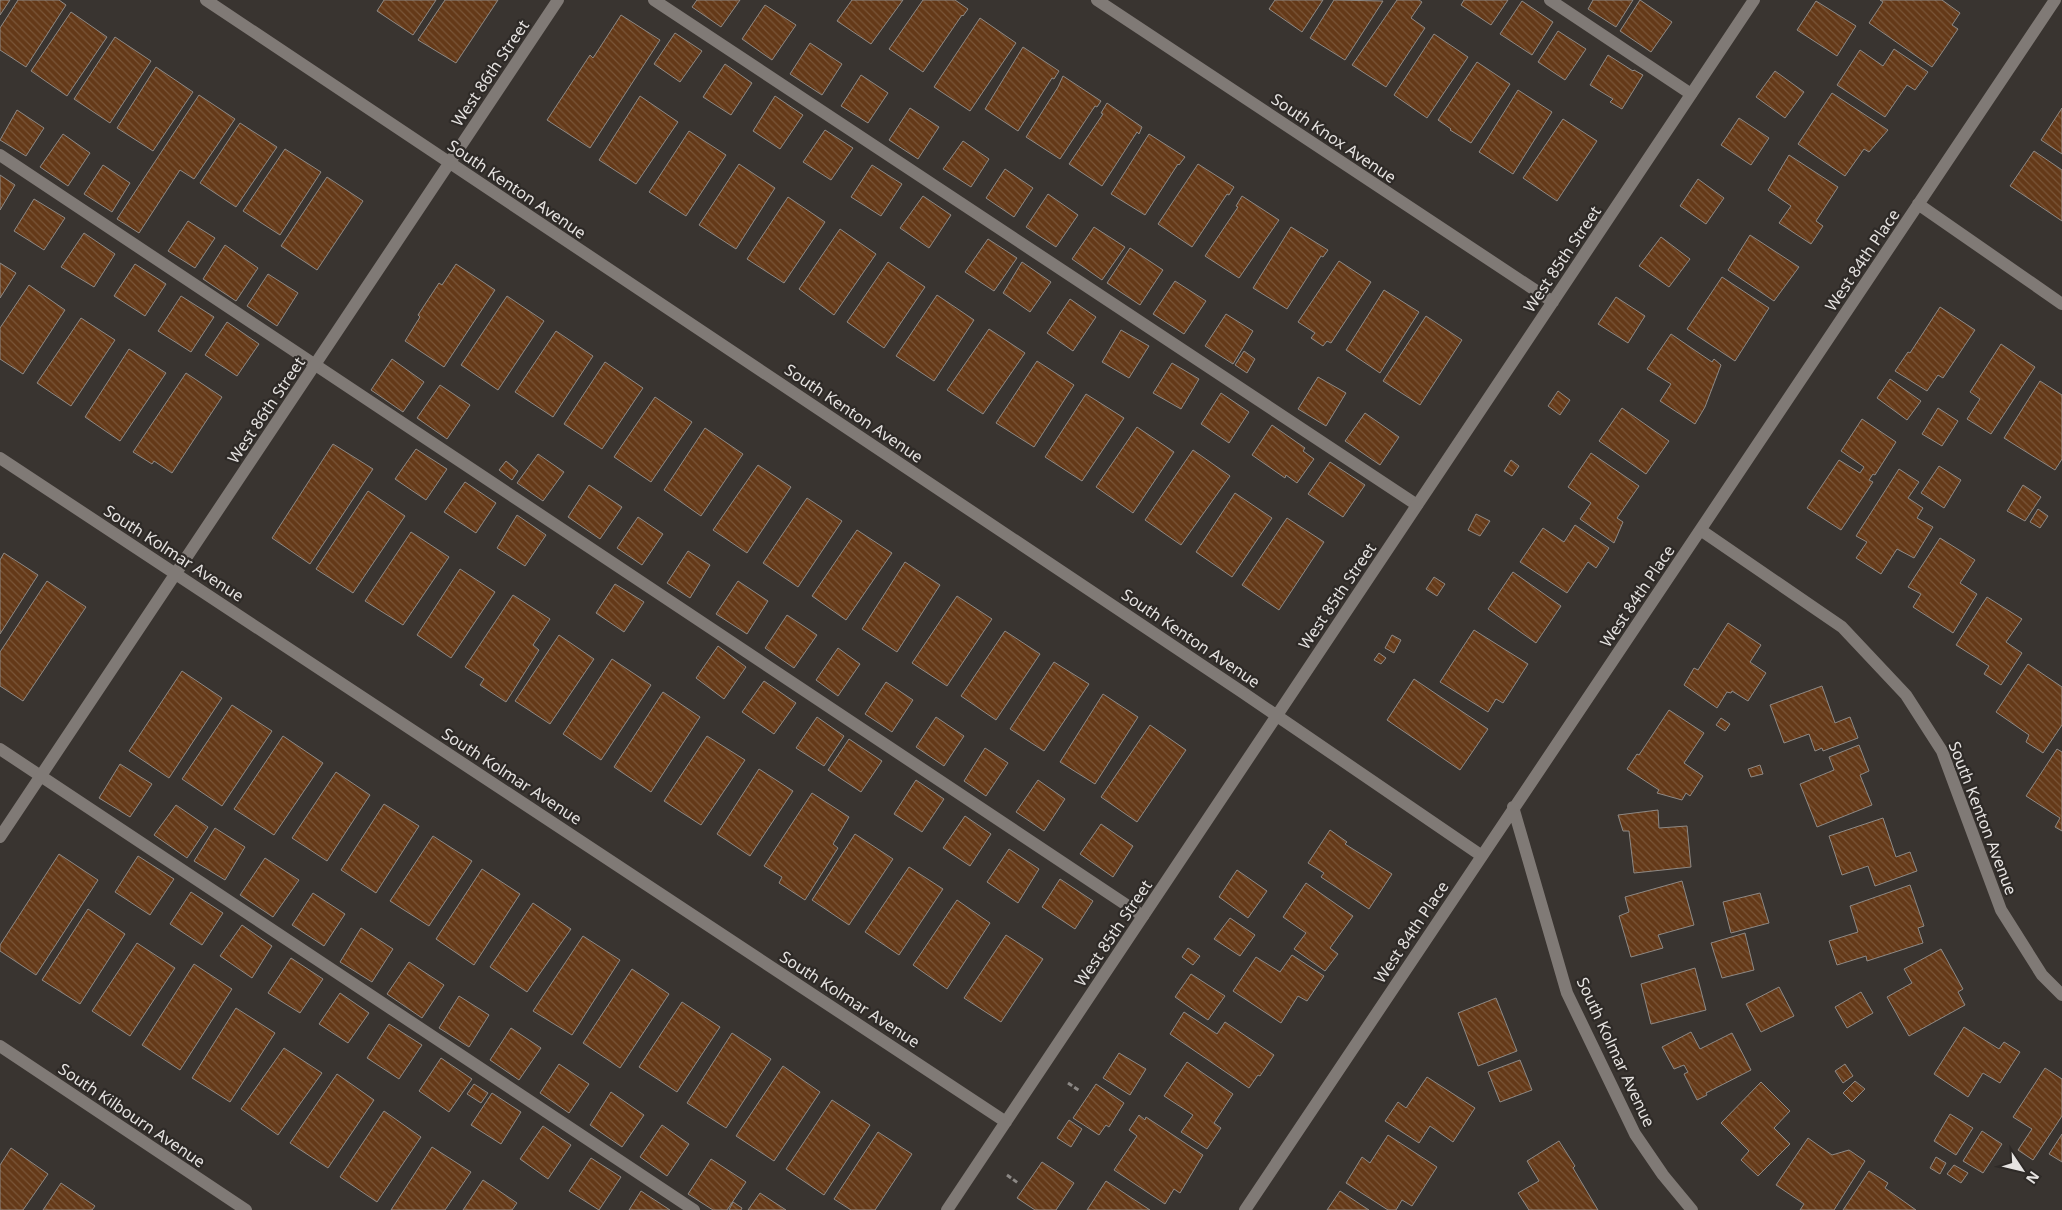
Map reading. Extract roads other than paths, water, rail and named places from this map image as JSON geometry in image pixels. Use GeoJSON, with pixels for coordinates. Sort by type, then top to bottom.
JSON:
{"type":"FeatureCollection","features":[{"type":"Feature","properties":{"kind":"street","name":"South Kenton Avenue"},"geometry":{"type":"LineString","coordinates":[[206,0],[1277,715],[1482,856]]}},
{"type":"Feature","properties":{"kind":"street","name":"West 86th Street"},"geometry":{"type":"LineString","coordinates":[[0,837],[558,0]]}},
{"type":"Feature","properties":{"kind":"street"},"geometry":{"type":"LineString","coordinates":[[654,0],[1417,505]]}},
{"type":"Feature","properties":{"kind":"street","name":"South Knox Avenue"},"geometry":{"type":"LineString","coordinates":[[1097,0],[1553,302]]}},
{"type":"Feature","properties":{"kind":"street"},"geometry":{"type":"LineString","coordinates":[[1550,0],[1691,94]]}},
{"type":"Feature","properties":{"kind":"street","name":"West 85th Street"},"geometry":{"type":"LineString","coordinates":[[948,1210],[1754,0]]}},
{"type":"Feature","properties":{"kind":"street","name":"West 84th Place"},"geometry":{"type":"LineString","coordinates":[[1246,1210],[1513,807],[1702,531],[2055,0]]}},
{"type":"Feature","properties":{"kind":"street"},"geometry":{"type":"LineString","coordinates":[[0,155],[1144,916]]}},
{"type":"Feature","properties":{"kind":"street"},"geometry":{"type":"LineString","coordinates":[[1918,204],[2062,304]]}},
{"type":"Feature","properties":{"kind":"street","name":"South Kolmar Avenue"},"geometry":{"type":"LineString","coordinates":[[0,458],[1006,1122]]}},
{"type":"Feature","properties":{"kind":"street","name":"South Kenton Avenue"},"geometry":{"type":"LineString","coordinates":[[1702,531],[1842,627],[1906,695],[1942,751],[2001,910],[2042,975],[2062,995]]}},
{"type":"Feature","properties":{"kind":"street"},"geometry":{"type":"LineString","coordinates":[[0,749],[694,1210]]}},
{"type":"Feature","properties":{"kind":"street","name":"South Kolmar Avenue"},"geometry":{"type":"LineString","coordinates":[[1513,807],[1567,993],[1635,1134],[1663,1175],[1692,1210]]}},
{"type":"Feature","properties":{"kind":"street","name":"South Kilbourn Avenue"},"geometry":{"type":"LineString","coordinates":[[0,1046],[246,1210]]}}]}
